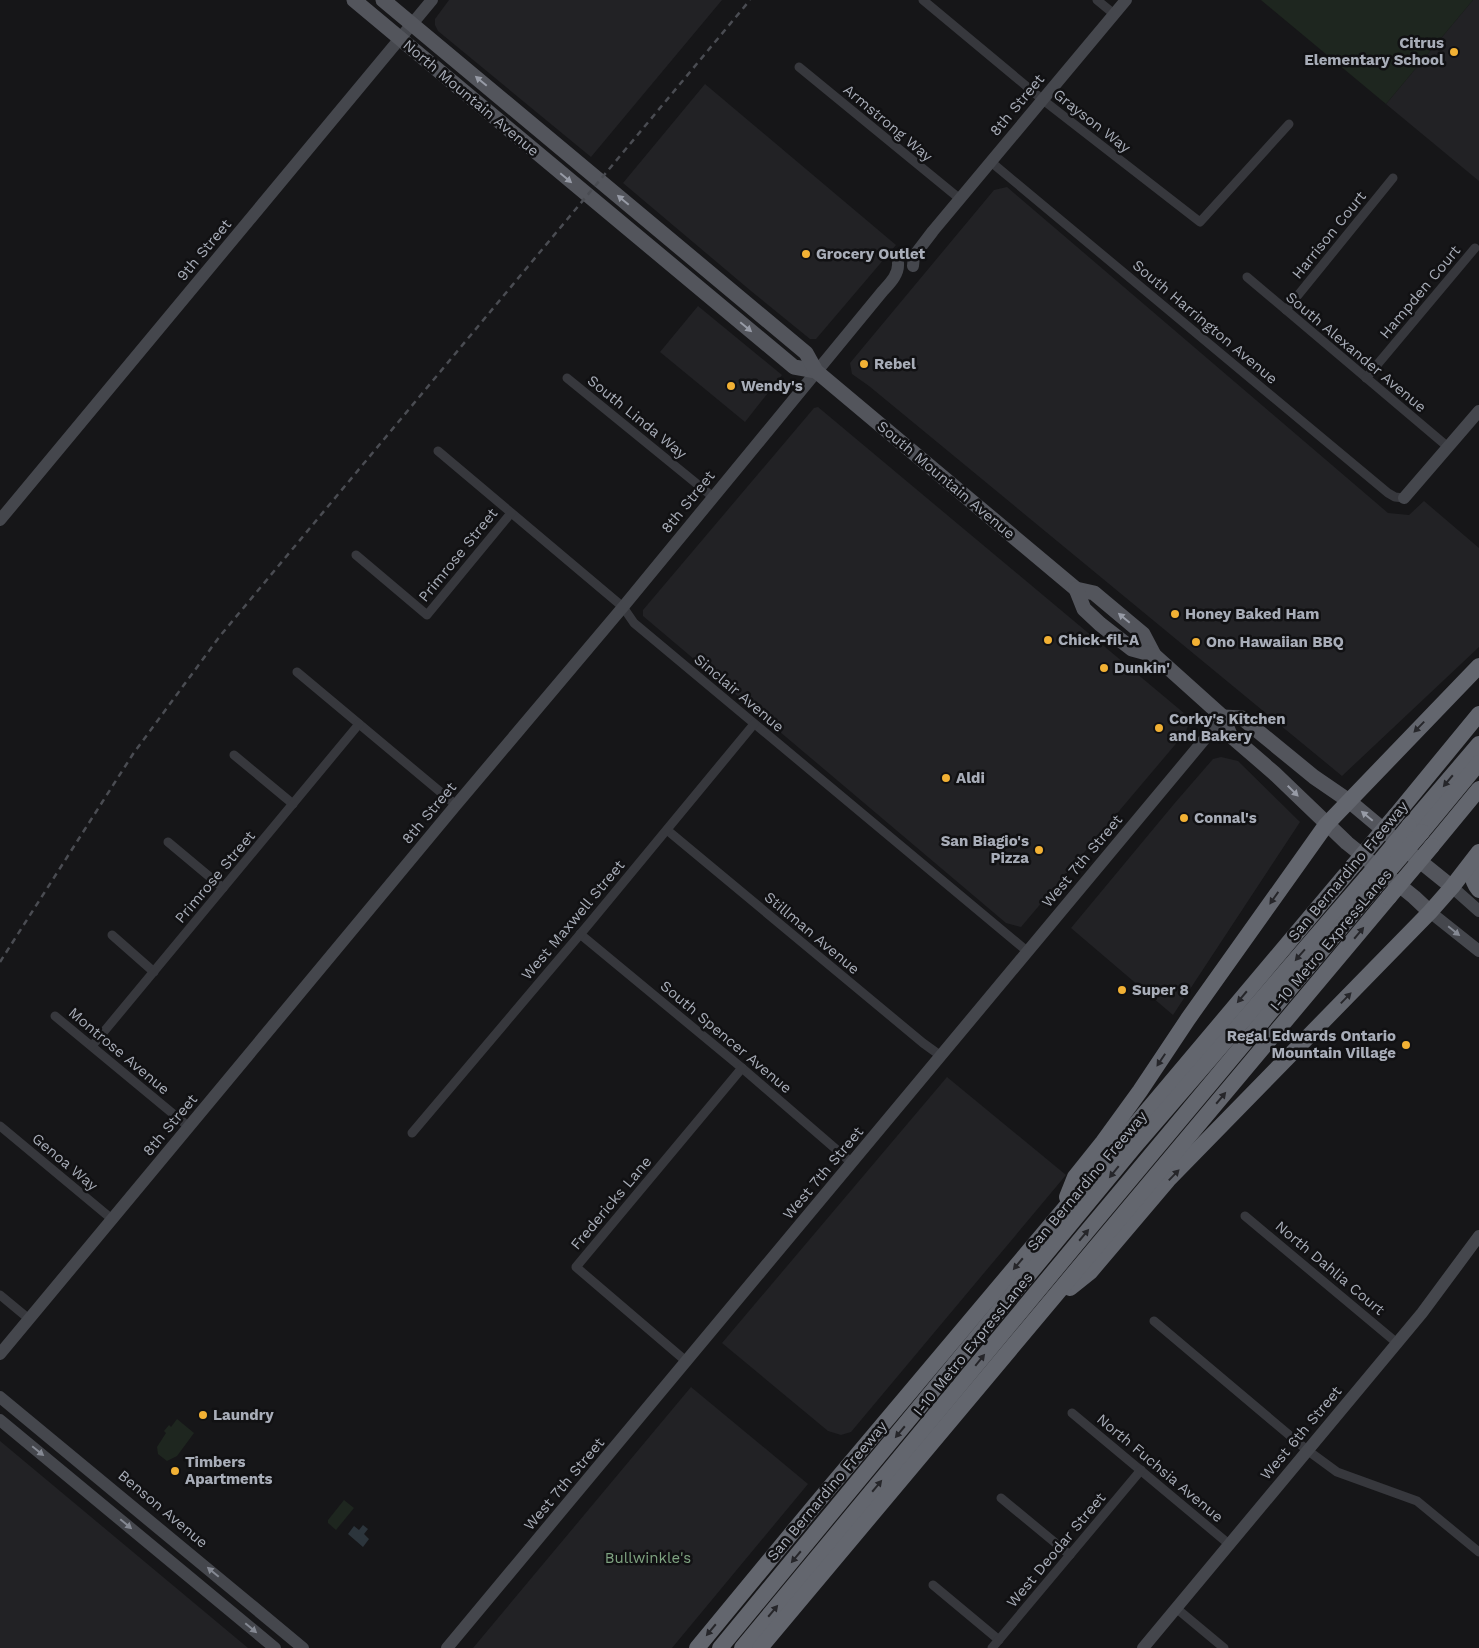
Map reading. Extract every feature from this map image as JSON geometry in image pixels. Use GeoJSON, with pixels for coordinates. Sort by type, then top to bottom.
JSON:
{"type":"FeatureCollection","features":[{"type":"Feature","properties":{"kind":"highway"},"geometry":{"type":"LineString","coordinates":[[1060,1213],[1075,1177],[1135,1098],[1326,825],[1479,666]]}},
{"type":"Feature","properties":{"kind":"highway","name":"San Bernardino Freeway"},"geometry":{"type":"LineString","coordinates":[[697,1648],[1479,714]]}},
{"type":"Feature","properties":{"kind":"highway","name":"I-10 Metro ExpressLanes"},"geometry":{"type":"LineString","coordinates":[[742,1648],[1136,1173],[1416,829],[1479,744]]}},
{"type":"Feature","properties":{"kind":"highway","name":"I-10 Metro ExpressLanes"},"geometry":{"type":"LineString","coordinates":[[1416,829],[1479,763]]}},
{"type":"Feature","properties":{"kind":"highway"},"geometry":{"type":"LineString","coordinates":[[760,1648],[1479,789]]}},
{"type":"Feature","properties":{"kind":"highway"},"geometry":{"type":"LineString","coordinates":[[1043,1310],[1090,1272],[1168,1180],[1430,912],[1479,852]]}},
{"type":"Feature","properties":{"kind":"highway"},"geometry":{"type":"LineString","coordinates":[[1479,852],[1473,870],[1473,883],[1479,890]]}},
{"type":"Feature","properties":{"kind":"highway","name":"I-10 Metro ExpressLanes"},"geometry":{"type":"LineString","coordinates":[[720,1648],[1135,1146],[1371,883]]}},
{"type":"Feature","properties":{"kind":"highway"},"geometry":{"type":"LineString","coordinates":[[1135,1146],[1196,1051]]}},
{"type":"Feature","properties":{"kind":"highway"},"geometry":{"type":"LineString","coordinates":[[1136,1173],[1204,1118]]}},
{"type":"Feature","properties":{"kind":"main road","name":"North Mountain Avenue"},"geometry":{"type":"LineString","coordinates":[[354,0],[587,196]]}},
{"type":"Feature","properties":{"kind":"main road","name":"North Mountain Avenue"},"geometry":{"type":"LineString","coordinates":[[383,0],[599,180]]}},
{"type":"Feature","properties":{"kind":"main road"},"geometry":{"type":"LineString","coordinates":[[454,85],[486,99],[502,114],[516,110]]}},
{"type":"Feature","properties":{"kind":"main road"},"geometry":{"type":"LineString","coordinates":[[503,124],[516,123],[552,153],[579,164]]}},
{"type":"Feature","properties":{"kind":"main road","name":"South Mountain Avenue"},"geometry":{"type":"LineString","coordinates":[[599,180],[806,353],[816,371],[1076,589],[1084,609],[1089,614],[1132,649],[1154,655],[1223,717],[1230,735],[1274,773],[1326,825],[1430,912]]}},
{"type":"Feature","properties":{"kind":"main road","name":"South Mountain Avenue"},"geometry":{"type":"LineString","coordinates":[[587,196],[794,367],[816,371]]}},
{"type":"Feature","properties":{"kind":"main road"},"geometry":{"type":"LineString","coordinates":[[611,216],[622,218],[634,224],[700,279],[706,279],[712,274]]}},
{"type":"Feature","properties":{"kind":"main road"},"geometry":{"type":"LineString","coordinates":[[705,293],[718,292],[732,304],[758,313]]}},
{"type":"Feature","properties":{"kind":"main road"},"geometry":{"type":"LineString","coordinates":[[1223,717],[1242,718],[1314,777],[1349,801],[1452,887]]}},
{"type":"Feature","properties":{"kind":"street","name":"9th Street"},"geometry":{"type":"LineString","coordinates":[[0,520],[432,0]]}},
{"type":"Feature","properties":{"kind":"street","name":"Grayson Way"},"geometry":{"type":"LineString","coordinates":[[924,0],[1043,100],[1200,222],[1289,124]]}},
{"type":"Feature","properties":{"kind":"street"},"geometry":{"type":"LineString","coordinates":[[1097,0],[1114,14]]}},
{"type":"Feature","properties":{"kind":"street","name":"8th Street"},"geometry":{"type":"LineString","coordinates":[[0,1354],[623,607],[882,292],[882,282],[923,234],[933,231],[960,200],[1126,0]]}},
{"type":"Feature","properties":{"kind":"street","name":"Armstrong Way"},"geometry":{"type":"LineString","coordinates":[[799,67],[960,200]]}},
{"type":"Feature","properties":{"kind":"street","name":"South Harrington Avenue"},"geometry":{"type":"LineString","coordinates":[[991,162],[1388,493],[1394,497],[1404,498]]}},
{"type":"Feature","properties":{"kind":"street","name":"Harrison Court"},"geometry":{"type":"LineString","coordinates":[[1286,310],[1393,178]]}},
{"type":"Feature","properties":{"kind":"street","name":"8th Street"},"geometry":{"type":"LineString","coordinates":[[882,292],[892,291],[913,266],[933,242],[933,231]]}},
{"type":"Feature","properties":{"kind":"street","name":"Hampden Court"},"geometry":{"type":"LineString","coordinates":[[1366,378],[1475,248]]}},
{"type":"Feature","properties":{"kind":"street","name":"South Alexander Avenue"},"geometry":{"type":"LineString","coordinates":[[1247,277],[1448,447]]}},
{"type":"Feature","properties":{"kind":"street","name":"South Linda Way"},"geometry":{"type":"LineString","coordinates":[[567,378],[713,497]]}},
{"type":"Feature","properties":{"kind":"street"},"geometry":{"type":"LineString","coordinates":[[1404,498],[1479,411]]}},
{"type":"Feature","properties":{"kind":"street","name":"Sinclair Avenue"},"geometry":{"type":"LineString","coordinates":[[438,451],[623,607],[634,623],[1028,952]]}},
{"type":"Feature","properties":{"kind":"street","name":"Primrose Street"},"geometry":{"type":"LineString","coordinates":[[356,555],[427,615],[511,513]]}},
{"type":"Feature","properties":{"kind":"street"},"geometry":{"type":"LineString","coordinates":[[297,672],[456,805]]}},
{"type":"Feature","properties":{"kind":"street","name":"West 7th Street"},"geometry":{"type":"LineString","coordinates":[[447,1648],[1223,717]]}},
{"type":"Feature","properties":{"kind":"street","name":"Primrose Street"},"geometry":{"type":"LineString","coordinates":[[92,1046],[359,724]]}},
{"type":"Feature","properties":{"kind":"street","name":"West Maxwell Street"},"geometry":{"type":"LineString","coordinates":[[412,1132],[580,934],[754,724]]}},
{"type":"Feature","properties":{"kind":"street"},"geometry":{"type":"LineString","coordinates":[[234,755],[293,804]]}},
{"type":"Feature","properties":{"kind":"street","name":"Stillman Avenue"},"geometry":{"type":"LineString","coordinates":[[667,830],[916,1038],[942,1056]]}},
{"type":"Feature","properties":{"kind":"street"},"geometry":{"type":"LineString","coordinates":[[168,842],[223,888]]}},
{"type":"Feature","properties":{"kind":"street"},"geometry":{"type":"LineString","coordinates":[[1452,887],[1479,911]]}},
{"type":"Feature","properties":{"kind":"street"},"geometry":{"type":"LineString","coordinates":[[1430,912],[1479,951]]}},
{"type":"Feature","properties":{"kind":"street","name":"South Spencer Avenue"},"geometry":{"type":"LineString","coordinates":[[580,934],[742,1068],[852,1163]]}},
{"type":"Feature","properties":{"kind":"street"},"geometry":{"type":"LineString","coordinates":[[112,936],[154,972]]}},
{"type":"Feature","properties":{"kind":"street","name":"Montrose Avenue"},"geometry":{"type":"LineString","coordinates":[[55,1016],[189,1127]]}},
{"type":"Feature","properties":{"kind":"street","name":"Fredericks Lane"},"geometry":{"type":"LineString","coordinates":[[687,1362],[576,1267],[742,1068]]}},
{"type":"Feature","properties":{"kind":"street","name":"Genoa Way"},"geometry":{"type":"LineString","coordinates":[[0,1126],[113,1220]]}},
{"type":"Feature","properties":{"kind":"street","name":"North Dahlia Court"},"geometry":{"type":"LineString","coordinates":[[1245,1216],[1397,1342]]}},
{"type":"Feature","properties":{"kind":"street","name":"West 6th Street"},"geometry":{"type":"LineString","coordinates":[[1143,1648],[1433,1299],[1479,1236]]}},
{"type":"Feature","properties":{"kind":"street"},"geometry":{"type":"LineString","coordinates":[[0,1295],[29,1319]]}},
{"type":"Feature","properties":{"kind":"street"},"geometry":{"type":"LineString","coordinates":[[1154,1321],[1307,1450],[1337,1472],[1416,1501],[1479,1552]]}},
{"type":"Feature","properties":{"kind":"street","name":"Benson Avenue"},"geometry":{"type":"LineString","coordinates":[[0,1397],[304,1648]]}},
{"type":"Feature","properties":{"kind":"street","name":"North Fuchsia Avenue"},"geometry":{"type":"LineString","coordinates":[[1072,1413],[1230,1545]]}},
{"type":"Feature","properties":{"kind":"street"},"geometry":{"type":"LineString","coordinates":[[0,1420],[275,1648]]}},
{"type":"Feature","properties":{"kind":"street","name":"West Deodar Street"},"geometry":{"type":"LineString","coordinates":[[992,1648],[1141,1470]]}},
{"type":"Feature","properties":{"kind":"street"},"geometry":{"type":"LineString","coordinates":[[88,1493],[101,1479]]}},
{"type":"Feature","properties":{"kind":"street"},"geometry":{"type":"LineString","coordinates":[[1001,1498],[1070,1555]]}},
{"type":"Feature","properties":{"kind":"street"},"geometry":{"type":"LineString","coordinates":[[933,1585],[998,1640]]}},
{"type":"Feature","properties":{"kind":"street"},"geometry":{"type":"LineString","coordinates":[[1176,1608],[1224,1648]]}},
{"type":"Feature","properties":{"kind":"shaded area"},"geometry":{"type":"Polygon","coordinates":[[[449,0],[722,0],[591,157],[438,31],[435,19],[449,0]]]}},
{"type":"Feature","properties":{"kind":"shaded area"},"geometry":{"type":"Polygon","coordinates":[[[1261,0],[1473,0],[1386,104],[1261,0]]]}},
{"type":"Feature","properties":{"kind":"shaded area","name":"Citrus Elementary School"},"geometry":{"type":"Polygon","coordinates":[[[1473,0],[1479,0],[1479,181],[1386,104],[1473,0]]]}},
{"type":"Feature","properties":{"kind":"shaded area"},"geometry":{"type":"Polygon","coordinates":[[[705,84],[896,245],[816,339],[810,339],[623,183],[705,84]]]}},
{"type":"Feature","properties":{"kind":"shaded area"},"geometry":{"type":"Polygon","coordinates":[[[1007,187],[1388,513],[1409,515],[1424,501],[1479,548],[1479,647],[1342,776],[869,386],[852,374],[850,363],[994,190],[1007,187]]]}},
{"type":"Feature","properties":{"kind":"shaded area"},"geometry":{"type":"Polygon","coordinates":[[[698,306],[782,375],[745,422],[660,352],[698,306]]]}},
{"type":"Feature","properties":{"kind":"shaded area"},"geometry":{"type":"Polygon","coordinates":[[[818,407],[1191,719],[1185,733],[1021,927],[1006,923],[643,616],[643,610],[814,408],[818,407]]]}},
{"type":"Feature","properties":{"kind":"shaded area"},"geometry":{"type":"Polygon","coordinates":[[[1221,757],[1238,761],[1300,822],[1173,1015],[1071,928],[1213,759],[1221,757]]]}},
{"type":"Feature","properties":{"kind":"shaded area"},"geometry":{"type":"Polygon","coordinates":[[[947,1077],[1066,1175],[851,1432],[841,1435],[828,1431],[722,1343],[947,1077]]]}},
{"type":"Feature","properties":{"kind":"shaded area","name":"Bullwinkle's"},"geometry":{"type":"Polygon","coordinates":[[[691,1387],[808,1484],[672,1648],[473,1648],[691,1387]]]}},
{"type":"Feature","properties":{"kind":"shaded area"},"geometry":{"type":"Polygon","coordinates":[[[177,1419],[194,1433],[177,1456],[167,1461],[158,1454],[157,1447],[166,1433],[164,1431],[169,1425],[171,1427],[177,1419]]]}},
{"type":"Feature","properties":{"kind":"shaded area"},"geometry":{"type":"Polygon","coordinates":[[[0,1441],[248,1648],[0,1648],[0,1441]]]}},
{"type":"Feature","properties":{"kind":"shaded area"},"geometry":{"type":"Polygon","coordinates":[[[344,1500],[354,1508],[336,1530],[328,1523],[328,1520],[344,1500]]]}},
{"type":"Feature","properties":{"kind":"shaded area"},"geometry":{"type":"Polygon","coordinates":[[[363,1525],[368,1529],[364,1534],[369,1539],[363,1547],[348,1534],[354,1526],[359,1530],[363,1525]]]}},
{"type":"Feature","properties":{"kind":"railway"},"geometry":{"type":"LineString","coordinates":[[0,962],[133,754],[220,636],[750,0]]}},
{"type":"Feature","properties":{"kind":"place","name":"Citrus Elementary School"},"geometry":{"type":"Point","coordinates":[1454,52]}},
{"type":"Feature","properties":{"kind":"place","name":"Grocery Outlet"},"geometry":{"type":"Point","coordinates":[806,254]}},
{"type":"Feature","properties":{"kind":"place","name":"Rebel"},"geometry":{"type":"Point","coordinates":[864,364]}},
{"type":"Feature","properties":{"kind":"place","name":"Wendy's"},"geometry":{"type":"Point","coordinates":[731,386]}},
{"type":"Feature","properties":{"kind":"place","name":"Honey Baked Ham"},"geometry":{"type":"Point","coordinates":[1175,614]}},
{"type":"Feature","properties":{"kind":"place","name":"Chick-fil-A"},"geometry":{"type":"Point","coordinates":[1048,640]}},
{"type":"Feature","properties":{"kind":"place","name":"Ono Hawaiian BBQ"},"geometry":{"type":"Point","coordinates":[1196,642]}},
{"type":"Feature","properties":{"kind":"place","name":"Dunkin'"},"geometry":{"type":"Point","coordinates":[1104,668]}},
{"type":"Feature","properties":{"kind":"place","name":"Corky's Kitchen and Bakery"},"geometry":{"type":"Point","coordinates":[1159,728]}},
{"type":"Feature","properties":{"kind":"place","name":"Aldi"},"geometry":{"type":"Point","coordinates":[946,778]}},
{"type":"Feature","properties":{"kind":"place","name":"Connal's"},"geometry":{"type":"Point","coordinates":[1184,818]}},
{"type":"Feature","properties":{"kind":"place","name":"San Biagio's Pizza"},"geometry":{"type":"Point","coordinates":[1039,850]}},
{"type":"Feature","properties":{"kind":"place","name":"Super 8"},"geometry":{"type":"Point","coordinates":[1122,990]}},
{"type":"Feature","properties":{"kind":"place","name":"Regal Edwards Ontario Mountain Village"},"geometry":{"type":"Point","coordinates":[1406,1045]}},
{"type":"Feature","properties":{"kind":"place","name":"Laundry"},"geometry":{"type":"Point","coordinates":[203,1415]}},
{"type":"Feature","properties":{"kind":"place","name":"Timbers Apartments"},"geometry":{"type":"Point","coordinates":[175,1471]}}]}
